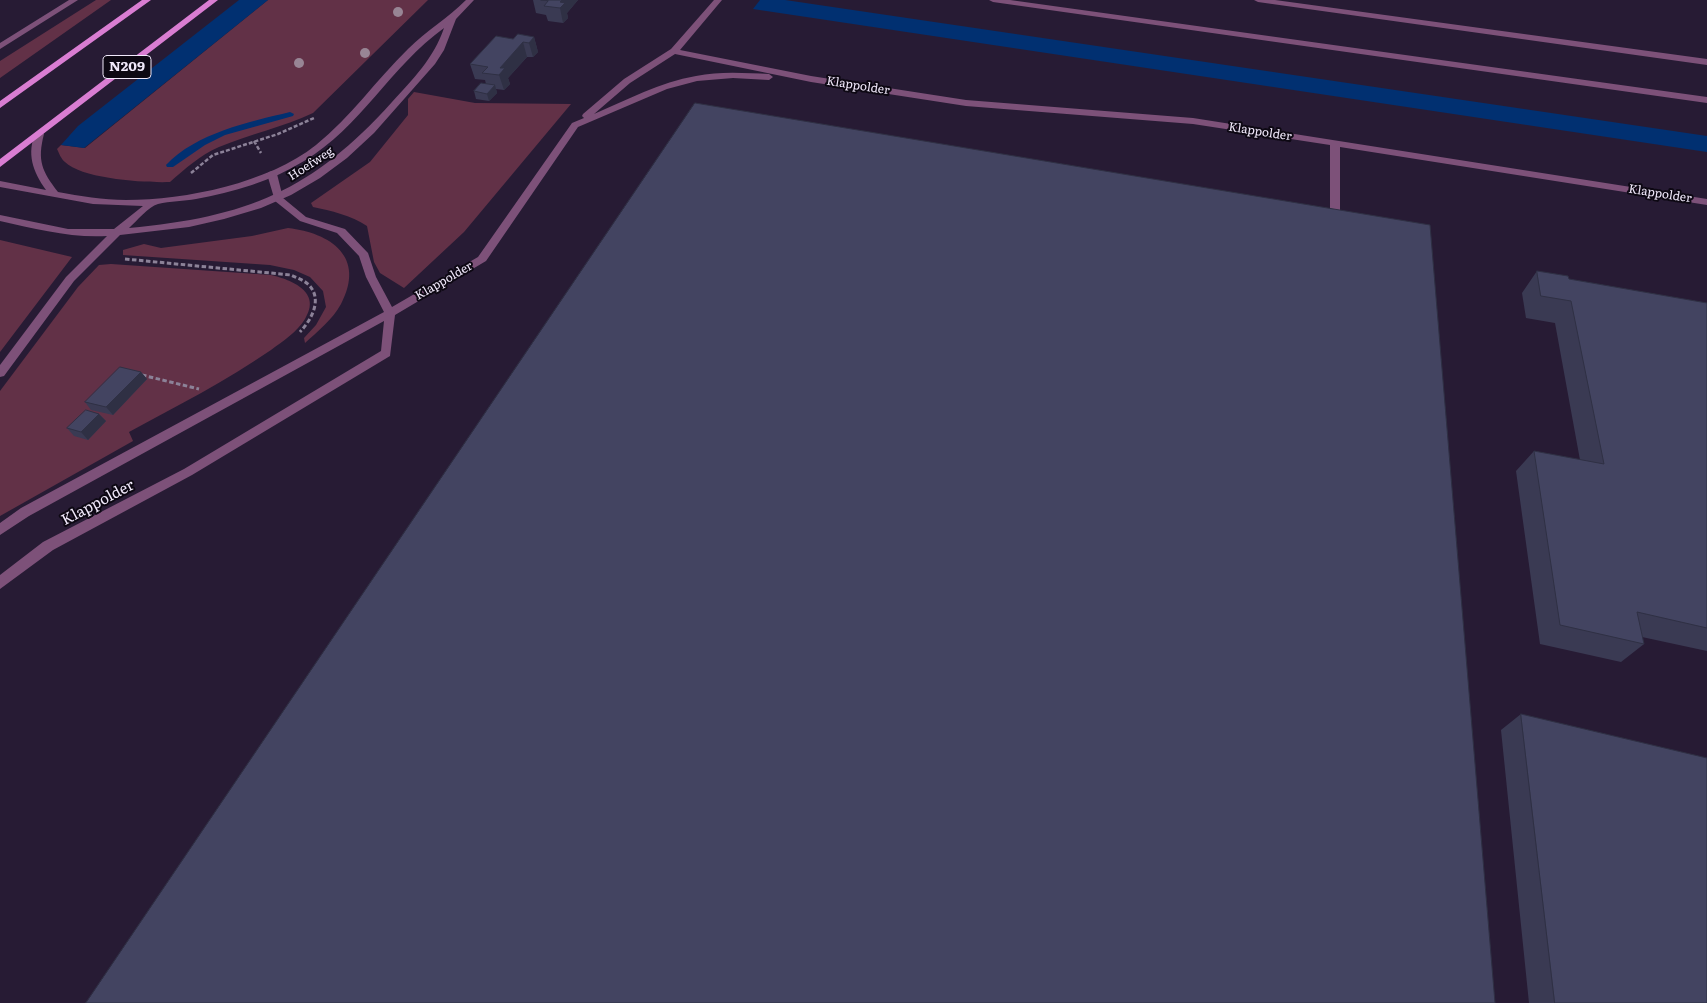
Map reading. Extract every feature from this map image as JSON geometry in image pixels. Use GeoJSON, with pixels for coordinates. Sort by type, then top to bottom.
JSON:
{"type":"FeatureCollection","features":[{"type":"Feature","properties":{"kind":"main road","name":"N209"},"geometry":{"type":"LineString","coordinates":[[0,105],[147,0]]}},
{"type":"Feature","properties":{"kind":"main road","name":"N209"},"geometry":{"type":"LineString","coordinates":[[0,164],[214,0]]}},
{"type":"Feature","properties":{"kind":"street"},"geometry":{"type":"LineString","coordinates":[[0,47],[74,0]]}},
{"type":"Feature","properties":{"kind":"street","name":"Hoefweg"},"geometry":{"type":"LineString","coordinates":[[0,184],[124,203],[155,201],[235,187],[272,174],[317,149],[342,126],[413,47],[452,18],[470,0]]}},
{"type":"Feature","properties":{"kind":"street"},"geometry":{"type":"LineString","coordinates":[[575,125],[627,81],[674,51],[718,0]]}},
{"type":"Feature","properties":{"kind":"street"},"geometry":{"type":"LineString","coordinates":[[993,0],[1707,100]]}},
{"type":"Feature","properties":{"kind":"street"},"geometry":{"type":"LineString","coordinates":[[1258,0],[1707,62]]}},
{"type":"Feature","properties":{"kind":"street","name":"Hoefweg"},"geometry":{"type":"LineString","coordinates":[[0,218],[78,233],[118,232],[182,226],[236,215],[278,198],[304,185],[344,158],[389,112],[440,51],[452,18]]}},
{"type":"Feature","properties":{"kind":"street","name":"Klappolder"},"geometry":{"type":"LineString","coordinates":[[674,51],[811,79],[966,103],[1192,121],[1707,202]]}},
{"type":"Feature","properties":{"kind":"street","name":"Klappolder"},"geometry":{"type":"LineString","coordinates":[[0,530],[25,512],[390,312],[482,259],[575,125],[664,87],[696,78],[733,75],[811,79]]}},
{"type":"Feature","properties":{"kind":"street"},"geometry":{"type":"LineString","coordinates":[[39,134],[34,151],[35,162],[41,178],[54,193]]}},
{"type":"Feature","properties":{"kind":"street"},"geometry":{"type":"LineString","coordinates":[[1334,244],[1335,144]]}},
{"type":"Feature","properties":{"kind":"street"},"geometry":{"type":"LineString","coordinates":[[272,174],[278,198],[303,218],[341,230],[364,255],[371,277],[390,312]]}},
{"type":"Feature","properties":{"kind":"street"},"geometry":{"type":"LineString","coordinates":[[0,373],[70,279],[118,232],[155,201]]}},
{"type":"Feature","properties":{"kind":"street","name":"Klappolder"},"geometry":{"type":"LineString","coordinates":[[0,583],[48,546],[188,472],[386,353],[390,312]]}},
{"type":"Feature","properties":{"kind":"path"},"geometry":{"type":"LineString","coordinates":[[155,201],[214,155],[278,134],[319,114]]}},
{"type":"Feature","properties":{"kind":"path"},"geometry":{"type":"LineString","coordinates":[[92,256],[291,274],[308,284],[314,291],[316,299],[312,317],[295,337]]}},
{"type":"Feature","properties":{"kind":"path"},"geometry":{"type":"LineString","coordinates":[[134,373],[201,389]]}},
{"type":"Feature","properties":{"kind":"shaded area"},"geometry":{"type":"Polygon","coordinates":[[[96,0],[111,0],[0,78],[0,61],[96,0]]]}},
{"type":"Feature","properties":{"kind":"shaded area"},"geometry":{"type":"Polygon","coordinates":[[[268,0],[428,0],[313,113],[212,150],[170,182],[131,181],[99,176],[73,168],[62,159],[57,149],[61,145],[85,148],[268,0]]]}},
{"type":"Feature","properties":{"kind":"shaded area"},"geometry":{"type":"Polygon","coordinates":[[[414,92],[475,103],[571,104],[464,232],[404,288],[380,273],[374,262],[367,226],[348,216],[313,207],[311,203],[370,162],[408,115],[408,99],[414,92]]]}},
{"type":"Feature","properties":{"kind":"shaded area"},"geometry":{"type":"Polygon","coordinates":[[[288,228],[318,235],[330,242],[340,250],[347,261],[349,273],[348,287],[338,310],[305,343],[304,338],[316,325],[326,307],[323,291],[310,277],[294,270],[270,265],[123,255],[123,250],[144,244],[161,248],[252,236],[288,228]]]}},
{"type":"Feature","properties":{"kind":"shaded area"},"geometry":{"type":"Polygon","coordinates":[[[0,240],[72,257],[0,352],[0,240]]]}},
{"type":"Feature","properties":{"kind":"shaded area"},"geometry":{"type":"Polygon","coordinates":[[[111,264],[271,275],[288,280],[302,289],[310,301],[309,310],[298,328],[271,350],[219,383],[129,432],[133,441],[0,516],[0,391],[78,287],[99,265],[111,264]]]}},
{"type":"Feature","properties":{"kind":"water"},"geometry":{"type":"Polygon","coordinates":[[[239,0],[268,0],[84,148],[61,145],[78,126],[239,0]]]}},
{"type":"Feature","properties":{"kind":"water"},"geometry":{"type":"Polygon","coordinates":[[[760,0],[785,0],[1707,136],[1707,152],[753,9],[760,0]]]}},
{"type":"Feature","properties":{"kind":"building"},"geometry":{"type":"Polygon","coordinates":[[[541,0],[562,0],[560,2],[565,3],[560,8],[544,6],[548,1],[541,0]]]}},
{"type":"Feature","properties":{"kind":"building"},"geometry":{"type":"Polygon","coordinates":[[[518,34],[534,37],[529,43],[523,42],[500,68],[505,68],[499,75],[482,73],[488,67],[470,64],[496,36],[513,39],[518,34]]]}},
{"type":"Feature","properties":{"kind":"building"},"geometry":{"type":"Polygon","coordinates":[[[481,83],[495,85],[487,94],[474,91],[481,83]]]}},
{"type":"Feature","properties":{"kind":"building"},"geometry":{"type":"Polygon","coordinates":[[[695,103],[1430,225],[1495,1003],[86,1003],[695,103]]]}},
{"type":"Feature","properties":{"kind":"building"},"geometry":{"type":"Polygon","coordinates":[[[1537,271],[1568,276],[1569,279],[1707,303],[1707,628],[1637,612],[1644,644],[1560,625],[1534,451],[1604,464],[1571,301],[1541,296],[1537,271]]]}},
{"type":"Feature","properties":{"kind":"building"},"geometry":{"type":"Polygon","coordinates":[[[120,367],[141,372],[106,407],[85,402],[120,367]]]}},
{"type":"Feature","properties":{"kind":"building"},"geometry":{"type":"Polygon","coordinates":[[[86,410],[99,414],[81,432],[67,428],[86,410]]]}},
{"type":"Feature","properties":{"kind":"building"},"geometry":{"type":"Polygon","coordinates":[[[1521,714],[1707,758],[1707,1003],[1555,1003],[1521,714]]]}},
{"type":"Feature","properties":{"kind":"waterway"},"geometry":{"type":"LineString","coordinates":[[170,165],[202,143],[222,133],[290,114]]}}]}
